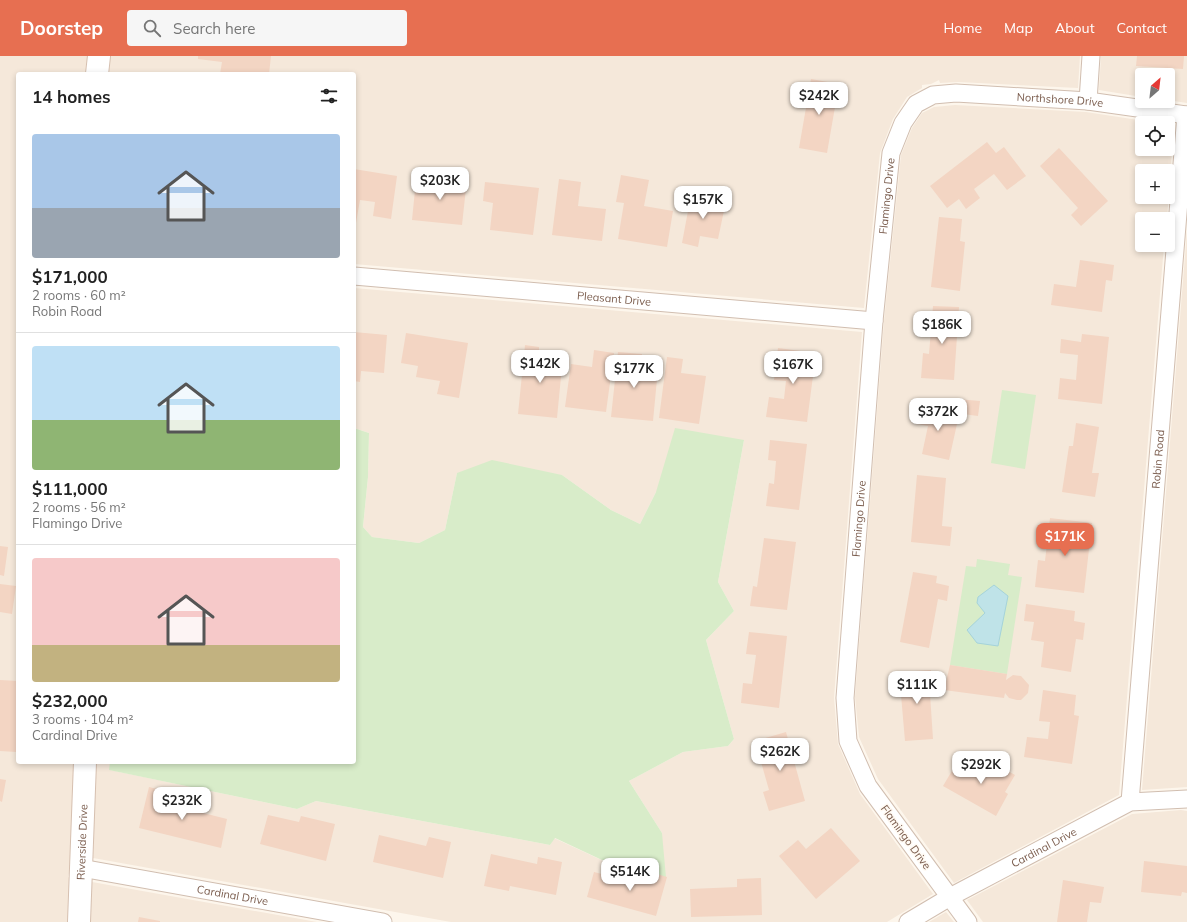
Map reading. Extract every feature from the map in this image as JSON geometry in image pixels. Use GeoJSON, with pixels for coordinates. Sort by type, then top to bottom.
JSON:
{"type":"FeatureCollection","features":[{"type":"Feature","properties":{"kind":"street"},"geometry":{"type":"LineString","coordinates":[[97,72],[99,56]]}},
{"type":"Feature","properties":{"kind":"street"},"geometry":{"type":"LineString","coordinates":[[1088,100],[1091,56]]}},
{"type":"Feature","properties":{"kind":"street","name":"Northshore Drive"},"geometry":{"type":"LineString","coordinates":[[933,95],[956,93],[1088,100],[1186,115]]}},
{"type":"Feature","properties":{"kind":"street","name":"Flamingo Drive"},"geometry":{"type":"LineString","coordinates":[[933,95],[916,104],[903,123],[891,153],[874,321],[845,698],[848,741],[868,786],[968,922]]}},
{"type":"Feature","properties":{"kind":"street","name":"Robin Road"},"geometry":{"type":"LineString","coordinates":[[1130,802],[1186,115]]}},
{"type":"Feature","properties":{"kind":"street","name":"Pleasant Drive"},"geometry":{"type":"LineString","coordinates":[[356,276],[874,321]]}},
{"type":"Feature","properties":{"kind":"street","name":"Riverside Drive"},"geometry":{"type":"LineString","coordinates":[[79,922],[85,764]]}},
{"type":"Feature","properties":{"kind":"street","name":"Cardinal Drive"},"geometry":{"type":"LineString","coordinates":[[908,922],[950,897],[1130,802],[1187,800]]}},
{"type":"Feature","properties":{"kind":"street","name":"Cardinal Drive"},"geometry":{"type":"LineString","coordinates":[[82,868],[383,922]]}},
{"type":"Feature","properties":{"kind":"shaded area"},"geometry":{"type":"Polygon","coordinates":[[[0,56],[88,56],[86,72],[16,72],[16,764],[74,764],[71,867],[68,877],[70,878],[68,922],[0,922],[0,56]]]}},
{"type":"Feature","properties":{"kind":"shaded area"},"geometry":{"type":"Polygon","coordinates":[[[110,56],[1080,56],[1078,88],[958,82],[940,83],[939,80],[931,84],[922,85],[922,88],[907,97],[893,119],[880,153],[864,308],[356,264],[356,72],[108,72],[110,56]]]}},
{"type":"Feature","properties":{"kind":"shaded area"},"geometry":{"type":"Polygon","coordinates":[[[1101,56],[1187,56],[1187,103],[1175,101],[1175,68],[1135,68],[1135,96],[1099,90],[1101,56]]]}},
{"type":"Feature","properties":{"kind":"shaded area"},"geometry":{"type":"Polygon","coordinates":[[[955,105],[1086,112],[1135,119],[1135,156],[1172,156],[1171,164],[1135,164],[1135,204],[1168,204],[1168,212],[1135,212],[1135,252],[1163,252],[1119,795],[954,883],[878,779],[859,737],[855,697],[884,321],[901,155],[912,128],[922,113],[934,107],[955,105]]]}},
{"type":"Feature","properties":{"kind":"shaded area"},"geometry":{"type":"Polygon","coordinates":[[[1187,231],[1187,787],[1142,790],[1187,231]]]}},
{"type":"Feature","properties":{"kind":"shaded area"},"geometry":{"type":"Polygon","coordinates":[[[356,288],[862,332],[834,698],[838,744],[860,794],[933,894],[887,922],[451,922],[93,858],[96,764],[110,764],[110,770],[297,809],[316,801],[550,845],[554,838],[634,875],[662,833],[629,781],[683,752],[728,746],[734,739],[706,640],[734,611],[718,582],[744,440],[656,492],[640,524],[611,510],[562,475],[457,473],[445,530],[419,543],[372,537],[363,527],[368,477],[369,433],[356,429],[356,288]]]}},
{"type":"Feature","properties":{"kind":"shaded area"},"geometry":{"type":"Polygon","coordinates":[[[1181,810],[1187,811],[1187,922],[983,922],[967,900],[1132,814],[1181,810]]]}},
{"type":"Feature","properties":{"kind":"shaded area"},"geometry":{"type":"Polygon","coordinates":[[[92,882],[317,922],[90,922],[92,882]]]}},
{"type":"Feature","properties":{"kind":"shaded area"},"geometry":{"type":"Polygon","coordinates":[[[946,912],[954,922],[929,922],[946,912]]]}},
{"type":"Feature","properties":{"kind":"green space"},"geometry":{"type":"Polygon","coordinates":[[[1002,390],[1036,395],[1025,469],[991,463],[1002,390]]]}},
{"type":"Feature","properties":{"kind":"green space"},"geometry":{"type":"Polygon","coordinates":[[[675,428],[744,440],[718,582],[734,611],[706,640],[734,739],[728,746],[683,752],[629,781],[662,833],[666,878],[634,875],[555,838],[550,845],[316,801],[297,809],[109,770],[110,764],[356,764],[356,429],[369,433],[368,477],[363,527],[372,537],[419,543],[445,530],[457,473],[492,460],[562,475],[611,510],[640,524],[656,492],[675,428]]]}},
{"type":"Feature","properties":{"kind":"green space"},"geometry":{"type":"Polygon","coordinates":[[[977,559],[1010,564],[1008,575],[1022,577],[1007,674],[950,665],[966,566],[976,567],[977,559]]]}},
{"type":"Feature","properties":{"kind":"water"},"geometry":{"type":"Polygon","coordinates":[[[994,585],[1008,596],[998,646],[977,643],[967,630],[985,613],[977,603],[978,597],[994,585]]]}},
{"type":"Feature","properties":{"kind":"building"},"geometry":{"type":"Polygon","coordinates":[[[198,56],[271,56],[269,72],[220,72],[222,62],[198,59],[198,56]]]}},
{"type":"Feature","properties":{"kind":"building"},"geometry":{"type":"Polygon","coordinates":[[[1137,56],[1184,56],[1183,69],[1136,66],[1137,56]]]}},
{"type":"Feature","properties":{"kind":"building"},"geometry":{"type":"Polygon","coordinates":[[[811,79],[839,84],[827,153],[799,148],[811,79]]]}},
{"type":"Feature","properties":{"kind":"building"},"geometry":{"type":"Polygon","coordinates":[[[987,142],[996,153],[1004,147],[1026,176],[1007,190],[994,174],[974,189],[980,198],[966,209],[959,199],[947,208],[930,186],[987,142]]]}},
{"type":"Feature","properties":{"kind":"building"},"geometry":{"type":"Polygon","coordinates":[[[1059,148],[1108,201],[1081,226],[1071,215],[1078,208],[1040,166],[1059,148]]]}},
{"type":"Feature","properties":{"kind":"building"},"geometry":{"type":"Polygon","coordinates":[[[356,169],[397,176],[391,219],[373,216],[375,202],[360,200],[356,223],[356,169]]]}},
{"type":"Feature","properties":{"kind":"building"},"geometry":{"type":"Polygon","coordinates":[[[439,175],[467,179],[462,225],[412,220],[416,180],[438,183],[439,175]]]}},
{"type":"Feature","properties":{"kind":"building"},"geometry":{"type":"Polygon","coordinates":[[[621,175],[649,180],[644,206],[673,211],[667,247],[618,239],[624,203],[616,202],[621,175]]]}},
{"type":"Feature","properties":{"kind":"building"},"geometry":{"type":"Polygon","coordinates":[[[559,179],[581,182],[578,206],[606,209],[602,241],[552,235],[559,179]]]}},
{"type":"Feature","properties":{"kind":"building"},"geometry":{"type":"Polygon","coordinates":[[[485,182],[539,188],[533,235],[490,230],[493,203],[483,201],[485,182]]]}},
{"type":"Feature","properties":{"kind":"building"},"geometry":{"type":"Polygon","coordinates":[[[691,195],[726,201],[718,239],[700,236],[698,247],[682,243],[691,195]]]}},
{"type":"Feature","properties":{"kind":"building"},"geometry":{"type":"Polygon","coordinates":[[[939,217],[962,219],[960,241],[965,242],[960,291],[931,287],[939,217]]]}},
{"type":"Feature","properties":{"kind":"building"},"geometry":{"type":"Polygon","coordinates":[[[1080,260],[1114,265],[1112,281],[1106,280],[1102,312],[1051,305],[1054,284],[1076,287],[1080,260]]]}},
{"type":"Feature","properties":{"kind":"building"},"geometry":{"type":"Polygon","coordinates":[[[933,306],[959,307],[954,380],[921,378],[923,353],[929,354],[933,306]]]}},
{"type":"Feature","properties":{"kind":"building"},"geometry":{"type":"Polygon","coordinates":[[[356,332],[387,335],[384,373],[361,371],[360,382],[356,381],[356,332]]]}},
{"type":"Feature","properties":{"kind":"building"},"geometry":{"type":"Polygon","coordinates":[[[406,333],[468,343],[459,398],[437,394],[440,381],[416,377],[418,366],[401,363],[406,333]]]}},
{"type":"Feature","properties":{"kind":"building"},"geometry":{"type":"Polygon","coordinates":[[[1082,334],[1109,337],[1102,404],[1058,399],[1060,378],[1076,380],[1078,355],[1060,353],[1061,339],[1081,342],[1082,334]]]}},
{"type":"Feature","properties":{"kind":"building"},"geometry":{"type":"Polygon","coordinates":[[[525,345],[539,347],[539,353],[563,356],[557,418],[518,414],[525,345]]]}},
{"type":"Feature","properties":{"kind":"building"},"geometry":{"type":"Polygon","coordinates":[[[778,348],[816,353],[807,422],[766,417],[769,397],[784,399],[786,381],[774,380],[778,348]]]}},
{"type":"Feature","properties":{"kind":"building"},"geometry":{"type":"Polygon","coordinates":[[[594,350],[614,353],[606,412],[565,407],[571,364],[592,367],[594,350]]]}},
{"type":"Feature","properties":{"kind":"building"},"geometry":{"type":"Polygon","coordinates":[[[618,352],[642,354],[641,367],[658,369],[653,421],[611,417],[618,352]]]}},
{"type":"Feature","properties":{"kind":"building"},"geometry":{"type":"Polygon","coordinates":[[[667,357],[683,359],[681,373],[706,376],[699,424],[659,418],[667,357]]]}},
{"type":"Feature","properties":{"kind":"building"},"geometry":{"type":"Polygon","coordinates":[[[957,399],[980,401],[978,416],[955,413],[957,399]]]}},
{"type":"Feature","properties":{"kind":"building"},"geometry":{"type":"Polygon","coordinates":[[[921,406],[959,415],[949,460],[922,454],[928,426],[917,424],[921,406]]]}},
{"type":"Feature","properties":{"kind":"building"},"geometry":{"type":"Polygon","coordinates":[[[1076,423],[1099,427],[1092,473],[1099,473],[1095,497],[1062,492],[1069,446],[1073,446],[1076,423]]]}},
{"type":"Feature","properties":{"kind":"building"},"geometry":{"type":"Polygon","coordinates":[[[770,440],[807,444],[799,510],[766,506],[769,483],[774,484],[776,461],[768,460],[770,440]]]}},
{"type":"Feature","properties":{"kind":"building"},"geometry":{"type":"Polygon","coordinates":[[[917,475],[946,478],[942,526],[952,527],[950,546],[911,542],[917,475]]]}},
{"type":"Feature","properties":{"kind":"building"},"geometry":{"type":"Polygon","coordinates":[[[1050,518],[1092,523],[1084,593],[1035,587],[1038,560],[1045,561],[1050,518]]]}},
{"type":"Feature","properties":{"kind":"building"},"geometry":{"type":"Polygon","coordinates":[[[764,538],[796,542],[787,610],[750,606],[753,586],[757,587],[764,538]]]}},
{"type":"Feature","properties":{"kind":"building"},"geometry":{"type":"Polygon","coordinates":[[[0,546],[8,547],[4,576],[0,575],[0,546]]]}},
{"type":"Feature","properties":{"kind":"building"},"geometry":{"type":"Polygon","coordinates":[[[913,572],[937,576],[936,583],[949,586],[947,601],[938,599],[929,648],[900,642],[913,572]]]}},
{"type":"Feature","properties":{"kind":"building"},"geometry":{"type":"Polygon","coordinates":[[[0,584],[16,586],[12,614],[0,612],[0,584]]]}},
{"type":"Feature","properties":{"kind":"building"},"geometry":{"type":"Polygon","coordinates":[[[1026,604],[1075,611],[1074,621],[1085,623],[1083,640],[1076,639],[1071,672],[1041,667],[1044,642],[1031,640],[1034,622],[1024,621],[1026,604]]]}},
{"type":"Feature","properties":{"kind":"building"},"geometry":{"type":"Polygon","coordinates":[[[749,632],[787,636],[779,708],[741,703],[743,683],[752,684],[756,655],[746,654],[749,632]]]}},
{"type":"Feature","properties":{"kind":"building"},"geometry":{"type":"Polygon","coordinates":[[[950,665],[1007,674],[1006,680],[1013,675],[1021,676],[1029,685],[1028,693],[1021,700],[1017,700],[1009,698],[1005,693],[1004,698],[944,690],[950,665]]]}},
{"type":"Feature","properties":{"kind":"building"},"geometry":{"type":"Polygon","coordinates":[[[931,670],[933,694],[930,694],[933,739],[905,741],[899,672],[931,670]]]}},
{"type":"Feature","properties":{"kind":"building"},"geometry":{"type":"Polygon","coordinates":[[[0,680],[16,681],[16,752],[0,751],[0,680]]]}},
{"type":"Feature","properties":{"kind":"building"},"geometry":{"type":"Polygon","coordinates":[[[1043,690],[1076,695],[1074,715],[1079,716],[1072,764],[1024,757],[1027,737],[1048,739],[1050,722],[1039,721],[1043,690]]]}},
{"type":"Feature","properties":{"kind":"building"},"geometry":{"type":"Polygon","coordinates":[[[786,732],[805,801],[769,811],[763,792],[769,790],[755,741],[786,732]]]}},
{"type":"Feature","properties":{"kind":"building"},"geometry":{"type":"Polygon","coordinates":[[[959,759],[983,772],[990,761],[1015,775],[1005,792],[1008,794],[996,816],[943,786],[959,759]]]}},
{"type":"Feature","properties":{"kind":"building"},"geometry":{"type":"Polygon","coordinates":[[[0,779],[6,780],[2,802],[0,801],[0,779]]]}},
{"type":"Feature","properties":{"kind":"building"},"geometry":{"type":"Polygon","coordinates":[[[149,787],[169,792],[165,808],[189,813],[192,801],[205,804],[203,813],[227,819],[221,848],[139,828],[149,787]]]}},
{"type":"Feature","properties":{"kind":"building"},"geometry":{"type":"Polygon","coordinates":[[[268,815],[299,822],[301,816],[335,824],[326,861],[260,844],[268,815]]]}},
{"type":"Feature","properties":{"kind":"building"},"geometry":{"type":"Polygon","coordinates":[[[831,828],[860,861],[816,899],[779,856],[798,840],[806,849],[831,828]]]}},
{"type":"Feature","properties":{"kind":"building"},"geometry":{"type":"Polygon","coordinates":[[[379,835],[426,846],[429,837],[451,842],[443,878],[373,862],[379,835]]]}},
{"type":"Feature","properties":{"kind":"building"},"geometry":{"type":"Polygon","coordinates":[[[491,854],[537,864],[538,857],[562,862],[556,895],[510,886],[509,891],[484,886],[491,854]]]}},
{"type":"Feature","properties":{"kind":"building"},"geometry":{"type":"Polygon","coordinates":[[[1144,861],[1187,866],[1187,893],[1182,892],[1181,896],[1141,892],[1144,861]]]}},
{"type":"Feature","properties":{"kind":"building"},"geometry":{"type":"Polygon","coordinates":[[[643,870],[667,877],[656,916],[587,897],[594,872],[640,884],[643,870]]]}},
{"type":"Feature","properties":{"kind":"building"},"geometry":{"type":"Polygon","coordinates":[[[761,878],[762,915],[691,917],[690,889],[737,887],[737,879],[761,878]]]}},
{"type":"Feature","properties":{"kind":"building"},"geometry":{"type":"Polygon","coordinates":[[[1063,880],[1104,887],[1101,903],[1090,902],[1087,922],[1057,922],[1063,880]]]}},
{"type":"Feature","properties":{"kind":"building"},"geometry":{"type":"Polygon","coordinates":[[[139,917],[160,921],[160,922],[138,922],[139,917]]]}}]}
